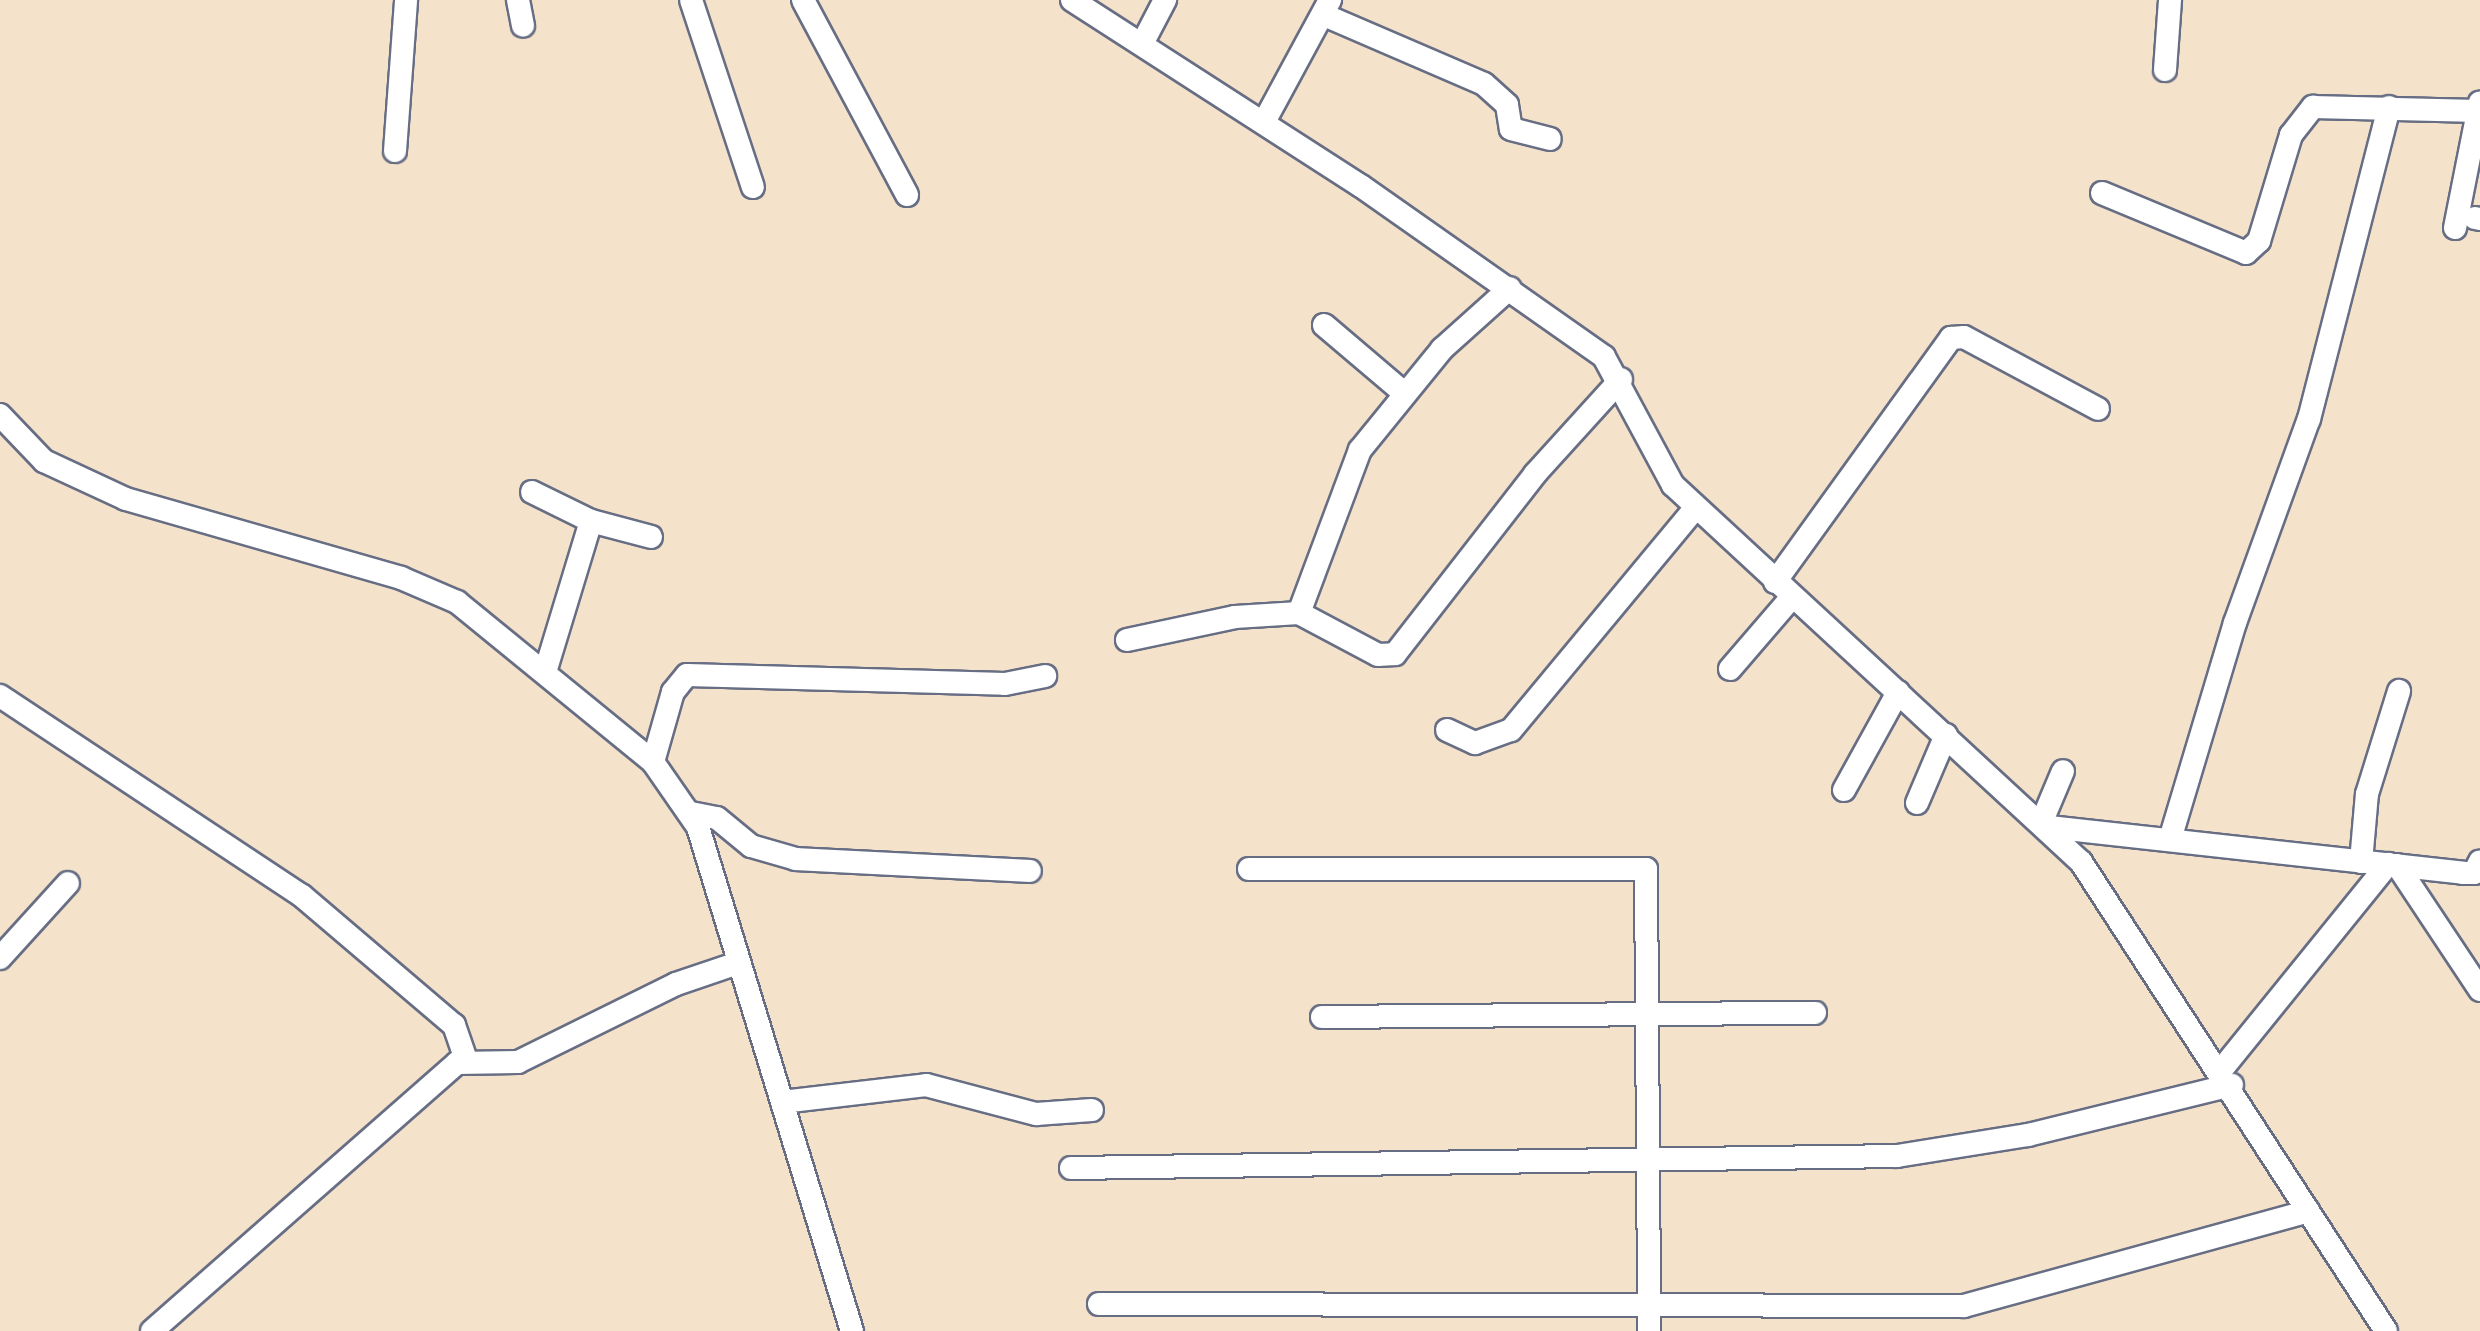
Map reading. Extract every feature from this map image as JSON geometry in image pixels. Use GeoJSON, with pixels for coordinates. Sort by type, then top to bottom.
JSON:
{"type":"FeatureCollection","features":[{"type":"Feature","properties":{"kind":"street"},"geometry":{"type":"LineString","coordinates":[[395,151],[406,0]]}},
{"type":"Feature","properties":{"kind":"street"},"geometry":{"type":"LineString","coordinates":[[518,0],[523,26]]}},
{"type":"Feature","properties":{"kind":"street"},"geometry":{"type":"LineString","coordinates":[[691,0],[753,187]]}},
{"type":"Feature","properties":{"kind":"street"},"geometry":{"type":"LineString","coordinates":[[803,0],[907,195]]}},
{"type":"Feature","properties":{"kind":"street"},"geometry":{"type":"LineString","coordinates":[[1072,0],[1264,122],[1585,338],[1621,379],[1659,466],[1695,508],[2046,824],[2096,881],[2227,1077],[2308,1211],[2386,1331]]}},
{"type":"Feature","properties":{"kind":"street"},"geometry":{"type":"LineString","coordinates":[[1142,44],[1165,0]]}},
{"type":"Feature","properties":{"kind":"street"},"geometry":{"type":"LineString","coordinates":[[2165,70],[2170,0]]}},
{"type":"Feature","properties":{"kind":"street"},"geometry":{"type":"LineString","coordinates":[[1264,122],[1327,7],[1484,84],[1507,105],[1511,129],[1550,139]]}},
{"type":"Feature","properties":{"kind":"street"},"geometry":{"type":"LineString","coordinates":[[2102,193],[2246,253],[2259,241],[2278,169],[2303,115],[2323,105],[2479,107],[2470,222]]}},
{"type":"Feature","properties":{"kind":"street"},"geometry":{"type":"LineString","coordinates":[[2171,836],[2235,623],[2309,419],[2389,107]]}},
{"type":"Feature","properties":{"kind":"street"},"geometry":{"type":"LineString","coordinates":[[1299,613],[1345,475],[1403,392],[1510,288]]}},
{"type":"Feature","properties":{"kind":"street"},"geometry":{"type":"LineString","coordinates":[[1324,325],[1403,392]]}},
{"type":"Feature","properties":{"kind":"street"},"geometry":{"type":"LineString","coordinates":[[1730,669],[1951,338],[1964,337],[2098,409]]}},
{"type":"Feature","properties":{"kind":"street"},"geometry":{"type":"LineString","coordinates":[[1127,640],[1235,617],[1299,613],[1378,655],[1395,654],[1535,474],[1621,379]]}},
{"type":"Feature","properties":{"kind":"street"},"geometry":{"type":"LineString","coordinates":[[0,415],[44,461],[126,499],[438,592],[545,672],[653,762],[691,813],[852,1331]]}},
{"type":"Feature","properties":{"kind":"street"},"geometry":{"type":"LineString","coordinates":[[532,492],[591,521],[651,537]]}},
{"type":"Feature","properties":{"kind":"street"},"geometry":{"type":"LineString","coordinates":[[1447,730],[1475,743],[1511,730],[1695,508]]}},
{"type":"Feature","properties":{"kind":"street"},"geometry":{"type":"LineString","coordinates":[[545,672],[591,521]]}},
{"type":"Feature","properties":{"kind":"street"},"geometry":{"type":"LineString","coordinates":[[653,762],[673,692],[687,675],[1005,684],[1045,676]]}},
{"type":"Feature","properties":{"kind":"street"},"geometry":{"type":"LineString","coordinates":[[2361,862],[2367,794],[2399,691]]}},
{"type":"Feature","properties":{"kind":"street"},"geometry":{"type":"LineString","coordinates":[[1844,790],[1898,692]]}},
{"type":"Feature","properties":{"kind":"street"},"geometry":{"type":"LineString","coordinates":[[0,696],[301,895],[454,1025],[467,1062]]}},
{"type":"Feature","properties":{"kind":"street"},"geometry":{"type":"LineString","coordinates":[[1917,803],[1946,735]]}},
{"type":"Feature","properties":{"kind":"street"},"geometry":{"type":"LineString","coordinates":[[2046,824],[2063,771]]}},
{"type":"Feature","properties":{"kind":"street"},"geometry":{"type":"LineString","coordinates":[[691,813],[717,818],[751,846],[796,859],[1030,871]]}},
{"type":"Feature","properties":{"kind":"street"},"geometry":{"type":"LineString","coordinates":[[2046,824],[2474,873],[2480,861]]}},
{"type":"Feature","properties":{"kind":"street"},"geometry":{"type":"LineString","coordinates":[[1071,1168],[1645,1155],[1939,1152],[2227,1077],[2392,864]]}},
{"type":"Feature","properties":{"kind":"street"},"geometry":{"type":"LineString","coordinates":[[2392,864],[2480,990]]}},
{"type":"Feature","properties":{"kind":"street"},"geometry":{"type":"LineString","coordinates":[[1249,869],[1646,869],[1645,1155],[1649,1331]]}},
{"type":"Feature","properties":{"kind":"street"},"geometry":{"type":"LineString","coordinates":[[0,958],[68,883]]}},
{"type":"Feature","properties":{"kind":"street"},"geometry":{"type":"LineString","coordinates":[[152,1331],[441,1075],[467,1062],[518,1062],[676,984],[738,963]]}},
{"type":"Feature","properties":{"kind":"street"},"geometry":{"type":"LineString","coordinates":[[1322,1017],[1815,1013]]}},
{"type":"Feature","properties":{"kind":"street"},"geometry":{"type":"LineString","coordinates":[[782,1102],[926,1085],[1036,1114],[1092,1110]]}},
{"type":"Feature","properties":{"kind":"street"},"geometry":{"type":"LineString","coordinates":[[1099,1304],[1648,1300],[1964,1306],[2308,1211]]}}]}
